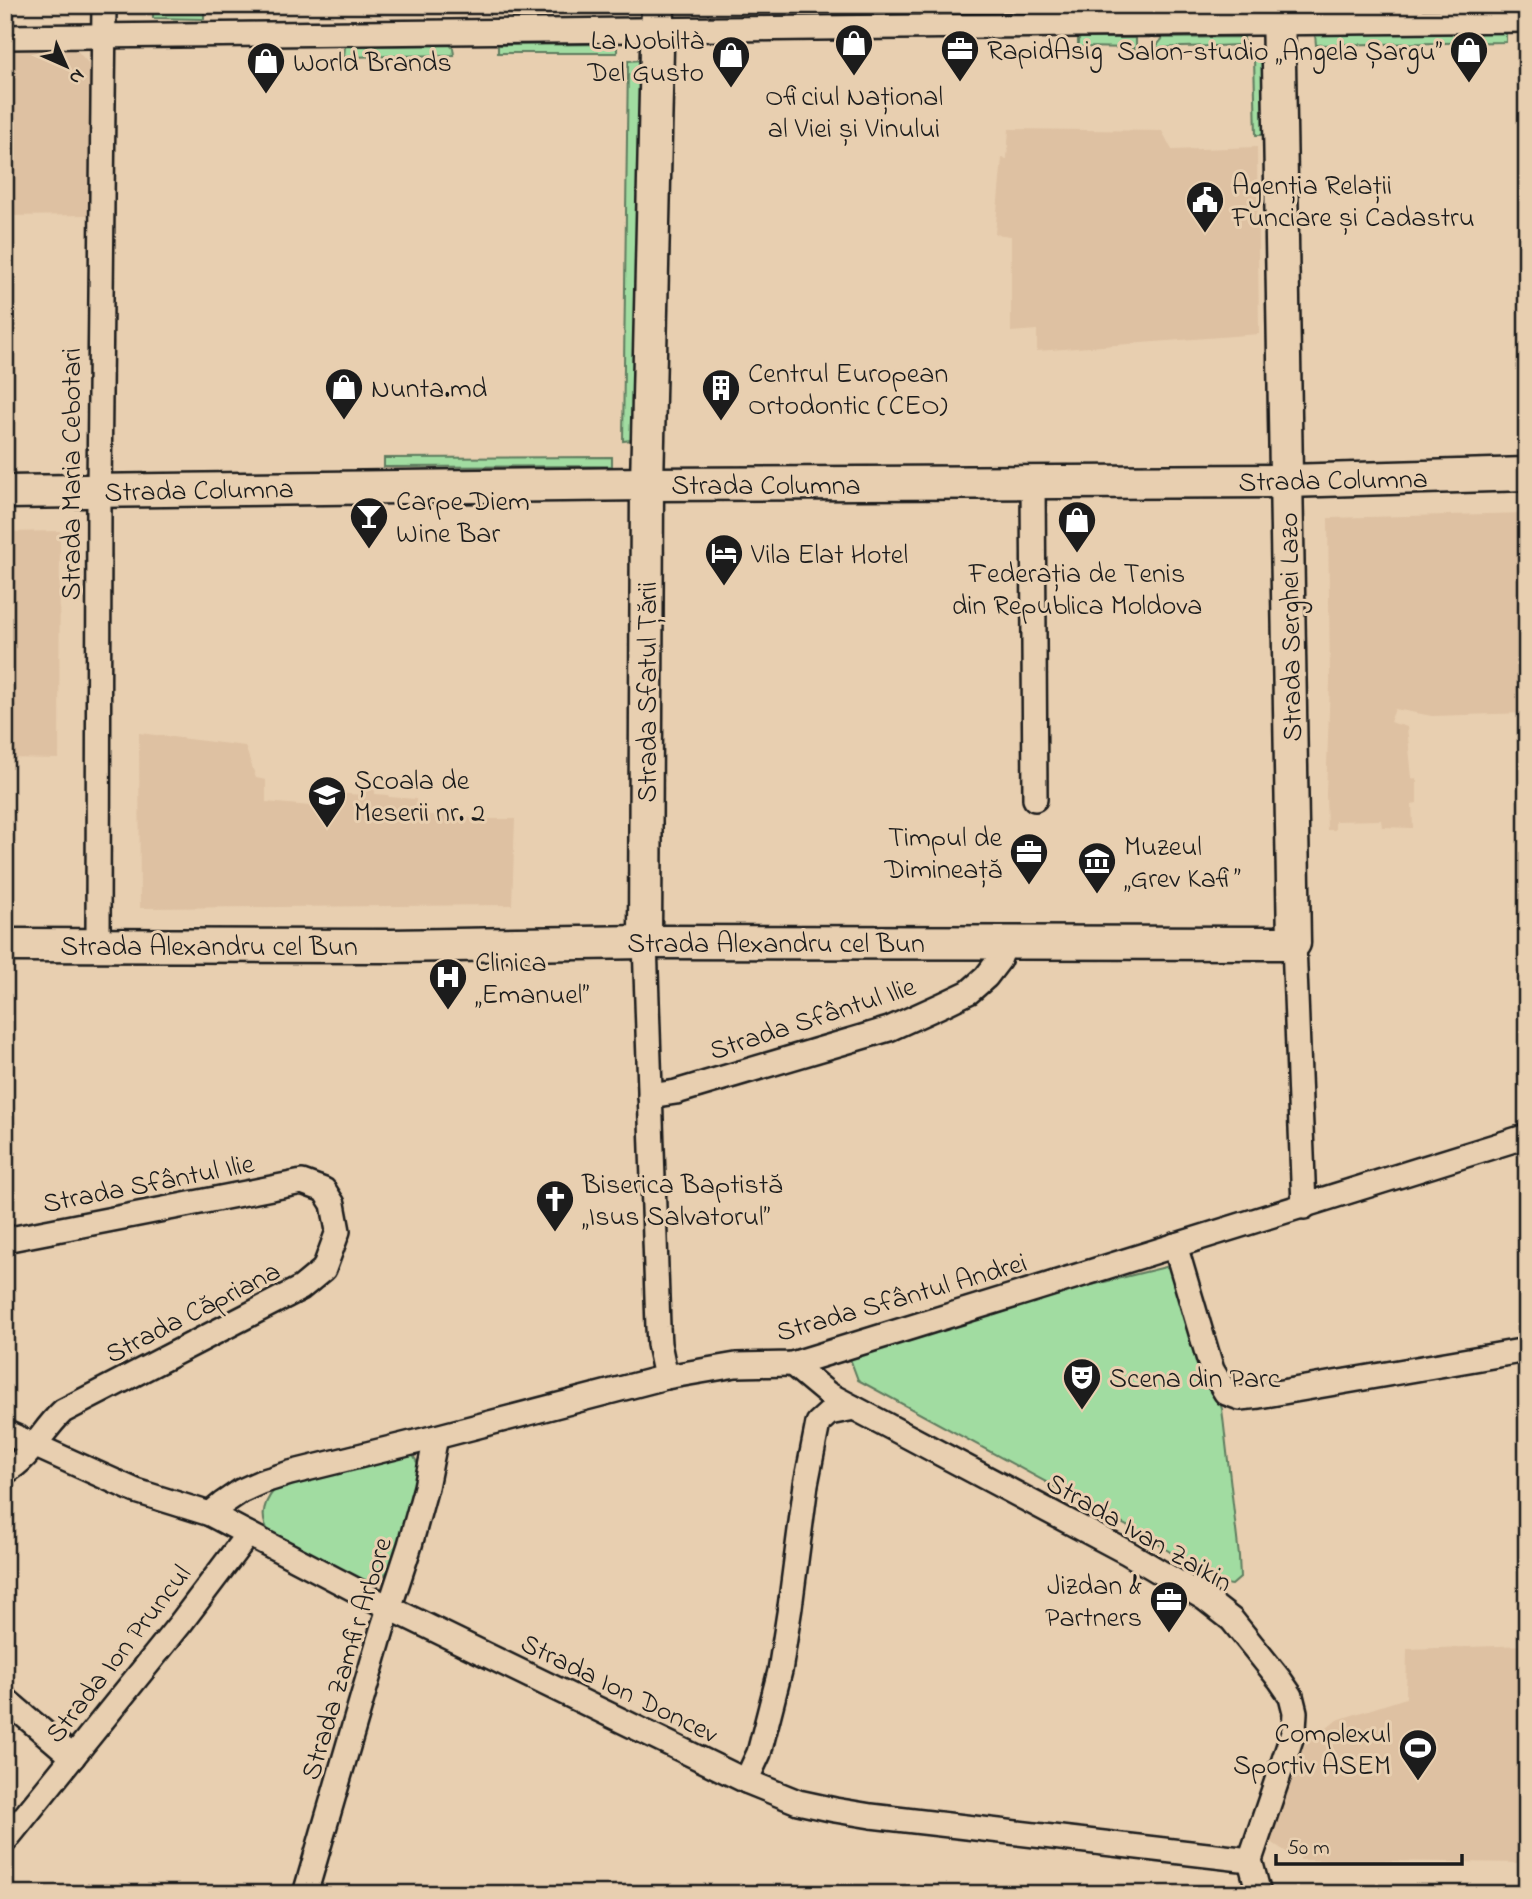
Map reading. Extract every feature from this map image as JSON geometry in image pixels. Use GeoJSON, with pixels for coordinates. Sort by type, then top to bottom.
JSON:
{"type":"FeatureCollection","features":[{"type":"Feature","properties":{"kind":"main road","name":"Strada Serghei Lazo"},"geometry":{"type":"LineString","coordinates":[[1278,14],[1294,943]]}},
{"type":"Feature","properties":{"kind":"main road","name":"Strada Sfatul Țării"},"geometry":{"type":"LineString","coordinates":[[645,942],[648,484],[657,17]]}},
{"type":"Feature","properties":{"kind":"main road","name":"Strada Columna"},"geometry":{"type":"LineString","coordinates":[[5,492],[648,484],[1287,481],[1527,474]]}},
{"type":"Feature","properties":{"kind":"main road","name":"Strada Alexandru cel Bun"},"geometry":{"type":"LineString","coordinates":[[5,945],[1294,943]]}},
{"type":"Feature","properties":{"kind":"street","name":"Strada Maria Cebotari"},"geometry":{"type":"LineString","coordinates":[[98,944],[104,5]]}},
{"type":"Feature","properties":{"kind":"street"},"geometry":{"type":"LineString","coordinates":[[5,37],[657,17],[1513,15]]}},
{"type":"Feature","properties":{"kind":"street"},"geometry":{"type":"LineString","coordinates":[[1033,482],[1035,799]]}},
{"type":"Feature","properties":{"kind":"street","name":"Strada Sfatul Țării"},"geometry":{"type":"LineString","coordinates":[[645,942],[658,1327],[666,1377]]}},
{"type":"Feature","properties":{"kind":"street","name":"Strada Sfântul Ilie"},"geometry":{"type":"LineString","coordinates":[[650,1096],[676,1093],[889,1029],[969,992],[986,977],[999,960],[1006,942]]}},
{"type":"Feature","properties":{"kind":"street","name":"Strada Serghei Lazo"},"geometry":{"type":"LineString","coordinates":[[1294,943],[1304,1207]]}},
{"type":"Feature","properties":{"kind":"street","name":"Strada Sfântul Andrei"},"geometry":{"type":"LineString","coordinates":[[210,1514],[241,1491],[290,1473],[666,1377],[736,1364],[792,1364],[1527,1136]]}},
{"type":"Feature","properties":{"kind":"street","name":"Strada Sfântul Ilie"},"geometry":{"type":"LineString","coordinates":[[5,1240],[302,1182]]}},
{"type":"Feature","properties":{"kind":"street","name":"Strada Căpriana"},"geometry":{"type":"LineString","coordinates":[[5,1472],[23,1460],[50,1423],[63,1411],[301,1288],[324,1269],[338,1231],[333,1204],[324,1189],[302,1182]]}},
{"type":"Feature","properties":{"kind":"street"},"geometry":{"type":"LineString","coordinates":[[1175,1245],[1212,1370],[1226,1394],[1240,1398],[1527,1350]]}},
{"type":"Feature","properties":{"kind":"street","name":"Strada Ivan Zaikin"},"geometry":{"type":"LineString","coordinates":[[792,1364],[828,1394],[1128,1553],[1204,1598],[1232,1620],[1291,1696],[1295,1712],[1294,1730],[1250,1860]]}},
{"type":"Feature","properties":{"kind":"street"},"geometry":{"type":"LineString","coordinates":[[746,1781],[759,1753],[779,1671],[806,1484],[818,1423],[829,1413],[854,1408]]}},
{"type":"Feature","properties":{"kind":"street","name":"Strada Ion Doncev"},"geometry":{"type":"LineString","coordinates":[[5,1432],[136,1491],[210,1514],[390,1608],[746,1781],[798,1802],[835,1810],[1250,1860]]}},
{"type":"Feature","properties":{"kind":"street","name":"Strada Zamfir Arbore"},"geometry":{"type":"LineString","coordinates":[[305,1894],[420,1510],[436,1437]]}},
{"type":"Feature","properties":{"kind":"street","name":"Strada Ion Pruncul"},"geometry":{"type":"LineString","coordinates":[[5,1841],[180,1624],[248,1534]]}},
{"type":"Feature","properties":{"kind":"street"},"geometry":{"type":"LineString","coordinates":[[5,1699],[73,1758]]}},
{"type":"Feature","properties":{"kind":"street"},"geometry":{"type":"LineString","coordinates":[[1250,1860],[1259,1894]]}},
{"type":"Feature","properties":{"kind":"shaded area"},"geometry":{"type":"Polygon","coordinates":[[[5,44],[74,47],[88,63],[91,74],[90,215],[5,216],[5,44]]]}},
{"type":"Feature","properties":{"kind":"shaded area"},"geometry":{"type":"Polygon","coordinates":[[[1009,129],[1162,131],[1172,150],[1257,147],[1259,334],[1037,351],[1037,330],[1011,332],[1011,236],[995,234],[1002,158],[1007,159],[1009,129]]]}},
{"type":"Feature","properties":{"kind":"shaded area"},"geometry":{"type":"Polygon","coordinates":[[[1527,513],[1527,713],[1432,716],[1395,709],[1390,722],[1407,727],[1412,778],[1417,779],[1417,803],[1412,804],[1413,828],[1382,827],[1381,820],[1335,821],[1335,830],[1327,830],[1330,682],[1328,518],[1527,513]]]}},
{"type":"Feature","properties":{"kind":"shaded area"},"geometry":{"type":"Polygon","coordinates":[[[60,531],[59,759],[5,758],[5,532],[60,531]]]}},
{"type":"Feature","properties":{"kind":"shaded area","name":"Școala de Meserii nr. 2"},"geometry":{"type":"Polygon","coordinates":[[[139,733],[245,746],[256,778],[266,780],[266,802],[332,808],[334,793],[363,795],[364,789],[375,790],[375,794],[389,797],[416,799],[415,814],[515,819],[512,905],[140,908],[139,733]]]}},
{"type":"Feature","properties":{"kind":"shaded area"},"geometry":{"type":"Polygon","coordinates":[[[1527,1645],[1527,1863],[1300,1860],[1300,1855],[1291,1855],[1268,1840],[1302,1748],[1337,1720],[1406,1698],[1407,1649],[1527,1645]]]}},
{"type":"Feature","properties":{"kind":"green space"},"geometry":{"type":"Polygon","coordinates":[[[918,5],[998,5],[997,14],[918,19],[918,5]]]}},
{"type":"Feature","properties":{"kind":"green space"},"geometry":{"type":"Polygon","coordinates":[[[153,7],[204,7],[204,19],[153,18],[153,7]]]}},
{"type":"Feature","properties":{"kind":"green space"},"geometry":{"type":"Polygon","coordinates":[[[1506,31],[1506,42],[1316,45],[1315,34],[1506,31]]]}},
{"type":"Feature","properties":{"kind":"green space"},"geometry":{"type":"Polygon","coordinates":[[[1244,37],[1243,45],[1155,48],[1163,38],[1244,37]]]}},
{"type":"Feature","properties":{"kind":"green space"},"geometry":{"type":"Polygon","coordinates":[[[1080,38],[1136,38],[1136,48],[1078,47],[1080,38]]]}},
{"type":"Feature","properties":{"kind":"green space"},"geometry":{"type":"Polygon","coordinates":[[[617,44],[617,53],[498,53],[498,45],[617,44]]]}},
{"type":"Feature","properties":{"kind":"green space"},"geometry":{"type":"Polygon","coordinates":[[[450,45],[454,55],[344,57],[345,46],[450,45]]]}},
{"type":"Feature","properties":{"kind":"green space"},"geometry":{"type":"Polygon","coordinates":[[[1254,58],[1267,58],[1269,135],[1256,135],[1254,58]]]}},
{"type":"Feature","properties":{"kind":"green space"},"geometry":{"type":"Polygon","coordinates":[[[642,60],[636,434],[631,440],[623,441],[628,61],[642,60]]]}},
{"type":"Feature","properties":{"kind":"green space"},"geometry":{"type":"Polygon","coordinates":[[[612,457],[612,466],[384,467],[384,458],[612,457]]]}},
{"type":"Feature","properties":{"kind":"green space"},"geometry":{"type":"Polygon","coordinates":[[[1174,1265],[1222,1409],[1239,1556],[1240,1578],[1232,1585],[1217,1583],[1149,1538],[858,1380],[845,1345],[1174,1265]]]}},
{"type":"Feature","properties":{"kind":"green space"},"geometry":{"type":"Polygon","coordinates":[[[410,1453],[419,1466],[414,1493],[389,1570],[380,1580],[364,1582],[270,1534],[264,1522],[264,1511],[275,1489],[410,1453]]]}},
{"type":"Feature","properties":{"kind":"place","name":"Oficiul Național al Viei și Vinului"},"geometry":{"type":"Point","coordinates":[854,77]}},
{"type":"Feature","properties":{"kind":"place","name":"RapidAsig"},"geometry":{"type":"Point","coordinates":[960,83]}},
{"type":"Feature","properties":{"kind":"place","name":"Salon-studio „Angela Șargu”"},"geometry":{"type":"Point","coordinates":[1469,84]}},
{"type":"Feature","properties":{"kind":"place","name":"La Nobiltà Del Gusto"},"geometry":{"type":"Point","coordinates":[731,89]}},
{"type":"Feature","properties":{"kind":"place","name":"World Brands"},"geometry":{"type":"Point","coordinates":[266,95]}},
{"type":"Feature","properties":{"kind":"place","name":"Agenția Relații Funciare și Cadastru"},"geometry":{"type":"Point","coordinates":[1205,234]}},
{"type":"Feature","properties":{"kind":"place","name":"Nunta.md"},"geometry":{"type":"Point","coordinates":[344,421]}},
{"type":"Feature","properties":{"kind":"place","name":"Centrul European Ortodontic (CEO)"},"geometry":{"type":"Point","coordinates":[721,422]}},
{"type":"Feature","properties":{"kind":"place","name":"Carpe Diem Wine Bar"},"geometry":{"type":"Point","coordinates":[369,550]}},
{"type":"Feature","properties":{"kind":"place","name":"Federația de Tenis din Republica Moldova"},"geometry":{"type":"Point","coordinates":[1077,554]}},
{"type":"Feature","properties":{"kind":"place","name":"Vila Elat Hotel"},"geometry":{"type":"Point","coordinates":[724,587]}},
{"type":"Feature","properties":{"kind":"place","name":"Școala de Meserii nr. 2"},"geometry":{"type":"Point","coordinates":[327,829]}},
{"type":"Feature","properties":{"kind":"place","name":"Timpul de Dimineață"},"geometry":{"type":"Point","coordinates":[1029,886]}},
{"type":"Feature","properties":{"kind":"place","name":"Muzeul „Grev Kafi”"},"geometry":{"type":"Point","coordinates":[1097,895]}},
{"type":"Feature","properties":{"kind":"place","name":"Clinica „Emanuel”"},"geometry":{"type":"Point","coordinates":[448,1011]}},
{"type":"Feature","properties":{"kind":"place","name":"Biserica Baptistă „Isus Salvatorul”"},"geometry":{"type":"Point","coordinates":[555,1233]}},
{"type":"Feature","properties":{"kind":"place","name":"Scena din Parc"},"geometry":{"type":"Point","coordinates":[1082,1411]}},
{"type":"Feature","properties":{"kind":"place","name":"Jizdan & Partners"},"geometry":{"type":"Point","coordinates":[1169,1634]}},
{"type":"Feature","properties":{"kind":"place","name":"Complexul Sportiv ASEM"},"geometry":{"type":"Point","coordinates":[1418,1782]}}]}
